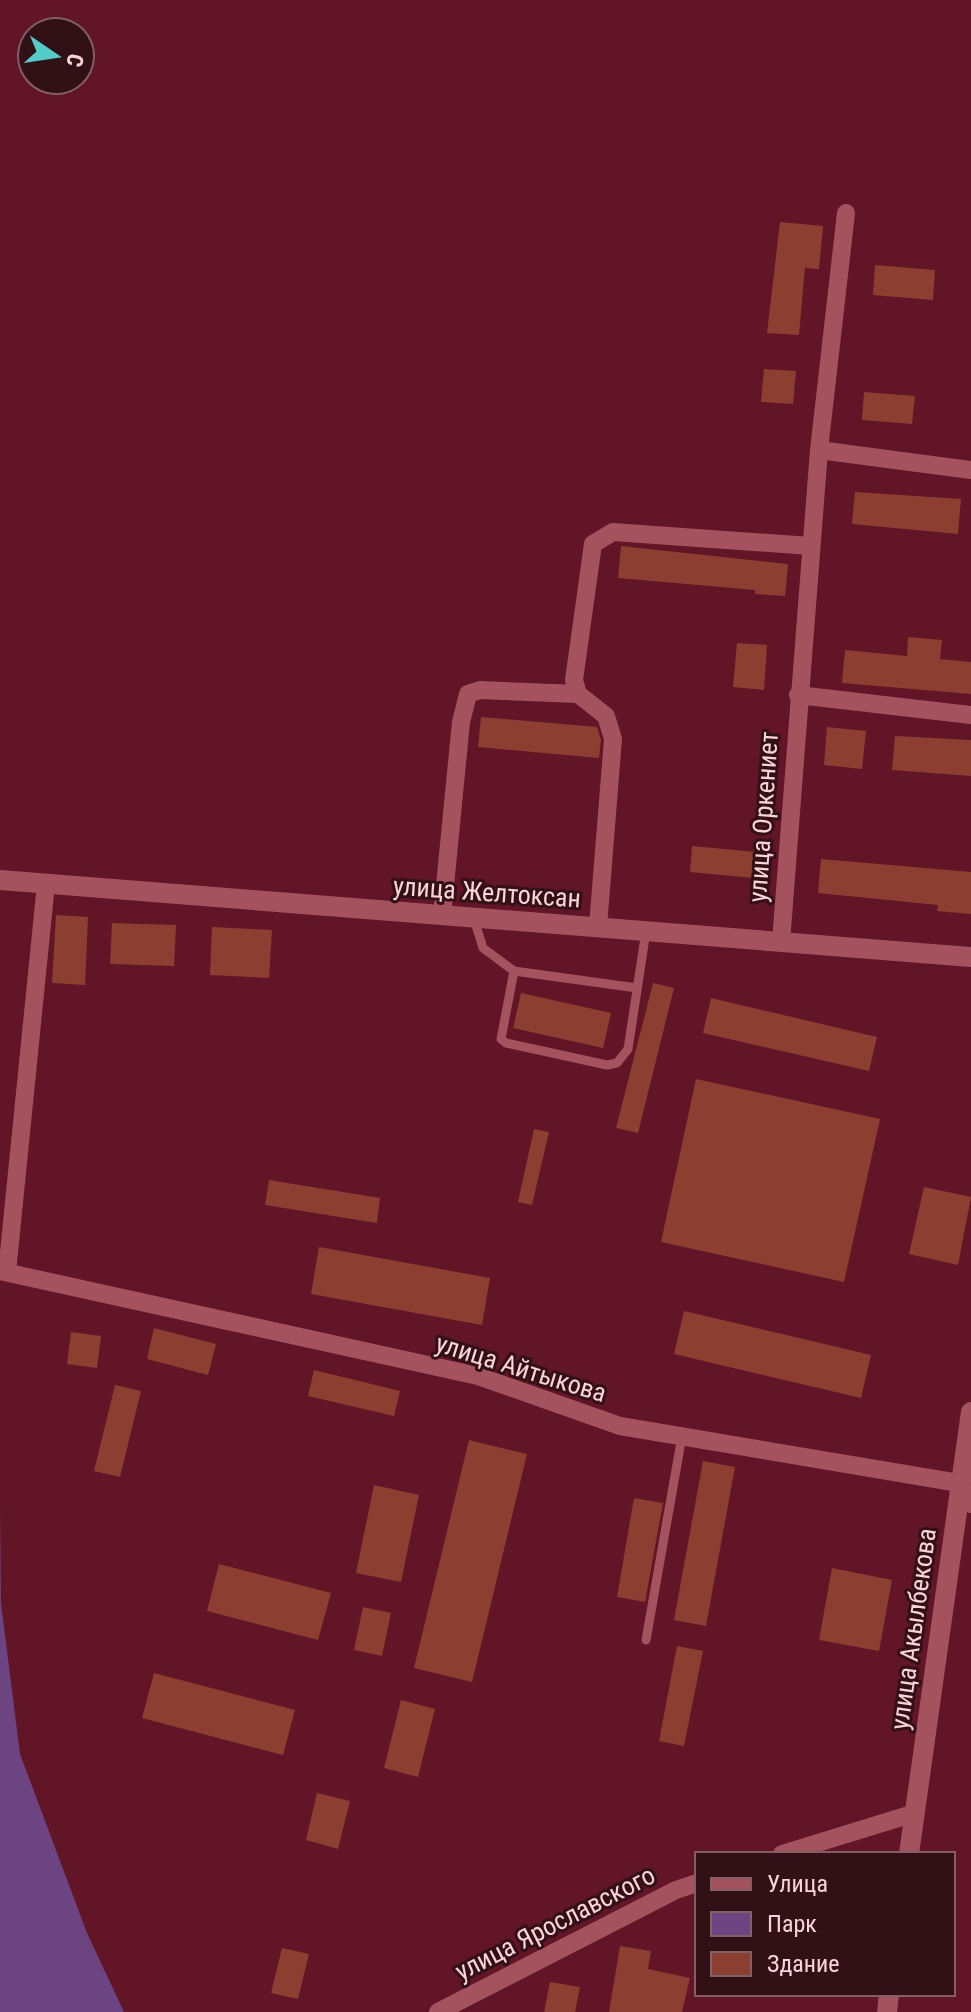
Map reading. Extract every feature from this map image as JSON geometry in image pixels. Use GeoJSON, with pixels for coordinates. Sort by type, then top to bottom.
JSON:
{"type":"FeatureCollection","features":[{"type":"Feature","properties":{"kind":"street","name":"улица Оркениет"},"geometry":{"type":"LineString","coordinates":[[781,942],[819,450],[846,213]]}},
{"type":"Feature","properties":{"kind":"street"},"geometry":{"type":"LineString","coordinates":[[819,450],[971,470]]}},
{"type":"Feature","properties":{"kind":"street"},"geometry":{"type":"LineString","coordinates":[[578,694],[575,669],[593,544],[602,536],[613,532],[811,546]]}},
{"type":"Feature","properties":{"kind":"street"},"geometry":{"type":"LineString","coordinates":[[442,916],[461,722],[468,694],[480,690],[578,694],[606,716],[613,739],[598,926]]}},
{"type":"Feature","properties":{"kind":"street"},"geometry":{"type":"LineString","coordinates":[[798,695],[971,715]]}},
{"type":"Feature","properties":{"kind":"street","name":"улица Желтоксан"},"geometry":{"type":"LineString","coordinates":[[0,880],[971,957]]}},
{"type":"Feature","properties":{"kind":"street"},"geometry":{"type":"LineString","coordinates":[[3,1271],[46,884]]}},
{"type":"Feature","properties":{"kind":"street","name":"улица Айтыкова"},"geometry":{"type":"LineString","coordinates":[[3,1271],[478,1376],[620,1426],[959,1483]]}},
{"type":"Feature","properties":{"kind":"street","name":"улица Акылбекова"},"geometry":{"type":"LineString","coordinates":[[909,1852],[971,1412]]}},
{"type":"Feature","properties":{"kind":"street"},"geometry":{"type":"LineString","coordinates":[[959,1483],[971,1504]]}},
{"type":"Feature","properties":{"kind":"street"},"geometry":{"type":"LineString","coordinates":[[788,1852],[915,1813]]}},
{"type":"Feature","properties":{"kind":"street","name":"улица Ярославского"},"geometry":{"type":"LineString","coordinates":[[438,2012],[676,1890],[695,1884]]}},
{"type":"Feature","properties":{"kind":"lane"},"geometry":{"type":"LineString","coordinates":[[473,919],[483,948],[514,971],[637,988]]}},
{"type":"Feature","properties":{"kind":"lane"},"geometry":{"type":"LineString","coordinates":[[514,971],[501,1039],[506,1043],[607,1065],[617,1063],[628,1049],[646,931]]}},
{"type":"Feature","properties":{"kind":"lane"},"geometry":{"type":"LineString","coordinates":[[646,1640],[682,1436]]}},
{"type":"Feature","properties":{"kind":"green space"},"geometry":{"type":"Polygon","coordinates":[[[0,1503],[1,1603],[20,1754],[87,1933],[124,2012],[0,2012],[0,1503]]]}},
{"type":"Feature","properties":{"kind":"building"},"geometry":{"type":"Polygon","coordinates":[[[780,222],[823,226],[819,269],[805,268],[799,335],[767,333],[780,222]]]}},
{"type":"Feature","properties":{"kind":"building"},"geometry":{"type":"Polygon","coordinates":[[[875,265],[935,270],[933,300],[873,295],[875,265]]]}},
{"type":"Feature","properties":{"kind":"building"},"geometry":{"type":"Polygon","coordinates":[[[764,369],[796,371],[793,404],[761,402],[764,369]]]}},
{"type":"Feature","properties":{"kind":"building"},"geometry":{"type":"Polygon","coordinates":[[[864,392],[915,396],[912,424],[862,420],[864,392]]]}},
{"type":"Feature","properties":{"kind":"building"},"geometry":{"type":"Polygon","coordinates":[[[855,492],[961,499],[958,534],[852,524],[855,492]]]}},
{"type":"Feature","properties":{"kind":"building"},"geometry":{"type":"Polygon","coordinates":[[[621,546],[788,564],[785,596],[755,594],[755,590],[618,578],[621,546]]]}},
{"type":"Feature","properties":{"kind":"building"},"geometry":{"type":"Polygon","coordinates":[[[908,637],[942,640],[940,659],[971,662],[971,694],[842,683],[845,650],[907,656],[908,637]]]}},
{"type":"Feature","properties":{"kind":"building"},"geometry":{"type":"Polygon","coordinates":[[[737,643],[767,645],[764,690],[733,687],[737,643]]]}},
{"type":"Feature","properties":{"kind":"building"},"geometry":{"type":"Polygon","coordinates":[[[481,717],[597,727],[601,740],[599,758],[478,747],[481,717]]]}},
{"type":"Feature","properties":{"kind":"building"},"geometry":{"type":"Polygon","coordinates":[[[827,727],[866,731],[862,769],[824,765],[827,727]]]}},
{"type":"Feature","properties":{"kind":"building"},"geometry":{"type":"Polygon","coordinates":[[[895,736],[971,740],[971,776],[892,770],[895,736]]]}},
{"type":"Feature","properties":{"kind":"building"},"geometry":{"type":"Polygon","coordinates":[[[692,846],[766,853],[764,879],[690,872],[692,846]]]}},
{"type":"Feature","properties":{"kind":"building"},"geometry":{"type":"Polygon","coordinates":[[[821,859],[971,872],[971,914],[937,911],[938,905],[818,893],[821,859]]]}},
{"type":"Feature","properties":{"kind":"building"},"geometry":{"type":"Polygon","coordinates":[[[56,915],[88,917],[85,985],[52,983],[56,915]]]}},
{"type":"Feature","properties":{"kind":"building"},"geometry":{"type":"Polygon","coordinates":[[[112,923],[176,925],[174,966],[110,964],[112,923]]]}},
{"type":"Feature","properties":{"kind":"building"},"geometry":{"type":"Polygon","coordinates":[[[212,927],[272,930],[269,978],[210,975],[212,927]]]}},
{"type":"Feature","properties":{"kind":"building"},"geometry":{"type":"Polygon","coordinates":[[[653,983],[674,988],[638,1133],[616,1128],[653,983]]]}},
{"type":"Feature","properties":{"kind":"building"},"geometry":{"type":"Polygon","coordinates":[[[521,993],[611,1013],[603,1048],[513,1028],[521,993]]]}},
{"type":"Feature","properties":{"kind":"building"},"geometry":{"type":"Polygon","coordinates":[[[711,998],[877,1037],[869,1071],[703,1033],[711,998]]]}},
{"type":"Feature","properties":{"kind":"building"},"geometry":{"type":"Polygon","coordinates":[[[696,1079],[880,1119],[844,1282],[661,1242],[696,1079]]]}},
{"type":"Feature","properties":{"kind":"building"},"geometry":{"type":"Polygon","coordinates":[[[534,1129],[549,1132],[532,1205],[518,1202],[534,1129]]]}},
{"type":"Feature","properties":{"kind":"building"},"geometry":{"type":"Polygon","coordinates":[[[269,1180],[380,1198],[377,1223],[265,1205],[269,1180]]]}},
{"type":"Feature","properties":{"kind":"building"},"geometry":{"type":"Polygon","coordinates":[[[924,1187],[971,1197],[958,1265],[909,1254],[924,1187]]]}},
{"type":"Feature","properties":{"kind":"building"},"geometry":{"type":"Polygon","coordinates":[[[319,1247],[490,1278],[482,1325],[311,1294],[319,1247]]]}},
{"type":"Feature","properties":{"kind":"building"},"geometry":{"type":"Polygon","coordinates":[[[684,1311],[871,1355],[861,1398],[674,1354],[684,1311]]]}},
{"type":"Feature","properties":{"kind":"building"},"geometry":{"type":"Polygon","coordinates":[[[154,1328],[216,1344],[208,1375],[147,1359],[154,1328]]]}},
{"type":"Feature","properties":{"kind":"building"},"geometry":{"type":"Polygon","coordinates":[[[71,1332],[101,1336],[97,1368],[67,1364],[71,1332]]]}},
{"type":"Feature","properties":{"kind":"building"},"geometry":{"type":"Polygon","coordinates":[[[314,1370],[400,1391],[394,1416],[308,1396],[314,1370]]]}},
{"type":"Feature","properties":{"kind":"building"},"geometry":{"type":"Polygon","coordinates":[[[115,1385],[141,1391],[120,1477],[94,1471],[115,1385]]]}},
{"type":"Feature","properties":{"kind":"building"},"geometry":{"type":"Polygon","coordinates":[[[469,1440],[527,1454],[472,1682],[414,1668],[469,1440]]]}},
{"type":"Feature","properties":{"kind":"building"},"geometry":{"type":"Polygon","coordinates":[[[703,1461],[735,1467],[706,1626],[674,1620],[703,1461]]]}},
{"type":"Feature","properties":{"kind":"building"},"geometry":{"type":"Polygon","coordinates":[[[374,1485],[419,1495],[401,1582],[356,1573],[374,1485]]]}},
{"type":"Feature","properties":{"kind":"building"},"geometry":{"type":"Polygon","coordinates":[[[634,1498],[663,1503],[645,1602],[617,1597],[634,1498]]]}},
{"type":"Feature","properties":{"kind":"building"},"geometry":{"type":"Polygon","coordinates":[[[219,1564],[331,1593],[318,1640],[207,1611],[219,1564]]]}},
{"type":"Feature","properties":{"kind":"building"},"geometry":{"type":"Polygon","coordinates":[[[832,1568],[892,1580],[879,1651],[819,1640],[832,1568]]]}},
{"type":"Feature","properties":{"kind":"building"},"geometry":{"type":"Polygon","coordinates":[[[363,1607],[391,1613],[382,1656],[354,1650],[363,1607]]]}},
{"type":"Feature","properties":{"kind":"building"},"geometry":{"type":"Polygon","coordinates":[[[677,1646],[703,1651],[684,1746],[659,1741],[677,1646]]]}},
{"type":"Feature","properties":{"kind":"building"},"geometry":{"type":"Polygon","coordinates":[[[154,1673],[295,1710],[283,1755],[142,1718],[154,1673]]]}},
{"type":"Feature","properties":{"kind":"building"},"geometry":{"type":"Polygon","coordinates":[[[401,1700],[435,1709],[418,1777],[384,1768],[401,1700]]]}},
{"type":"Feature","properties":{"kind":"building"},"geometry":{"type":"Polygon","coordinates":[[[317,1793],[350,1801],[338,1849],[306,1840],[317,1793]]]}},
{"type":"Feature","properties":{"kind":"building"},"geometry":{"type":"Polygon","coordinates":[[[620,1946],[651,1951],[648,1969],[690,1978],[682,2012],[609,2012],[620,1946]]]}},
{"type":"Feature","properties":{"kind":"building"},"geometry":{"type":"Polygon","coordinates":[[[282,1948],[309,1954],[298,1999],[271,1993],[282,1948]]]}},
{"type":"Feature","properties":{"kind":"building"},"geometry":{"type":"Polygon","coordinates":[[[550,1982],[580,1987],[575,2012],[544,2012],[550,1982]]]}}]}
